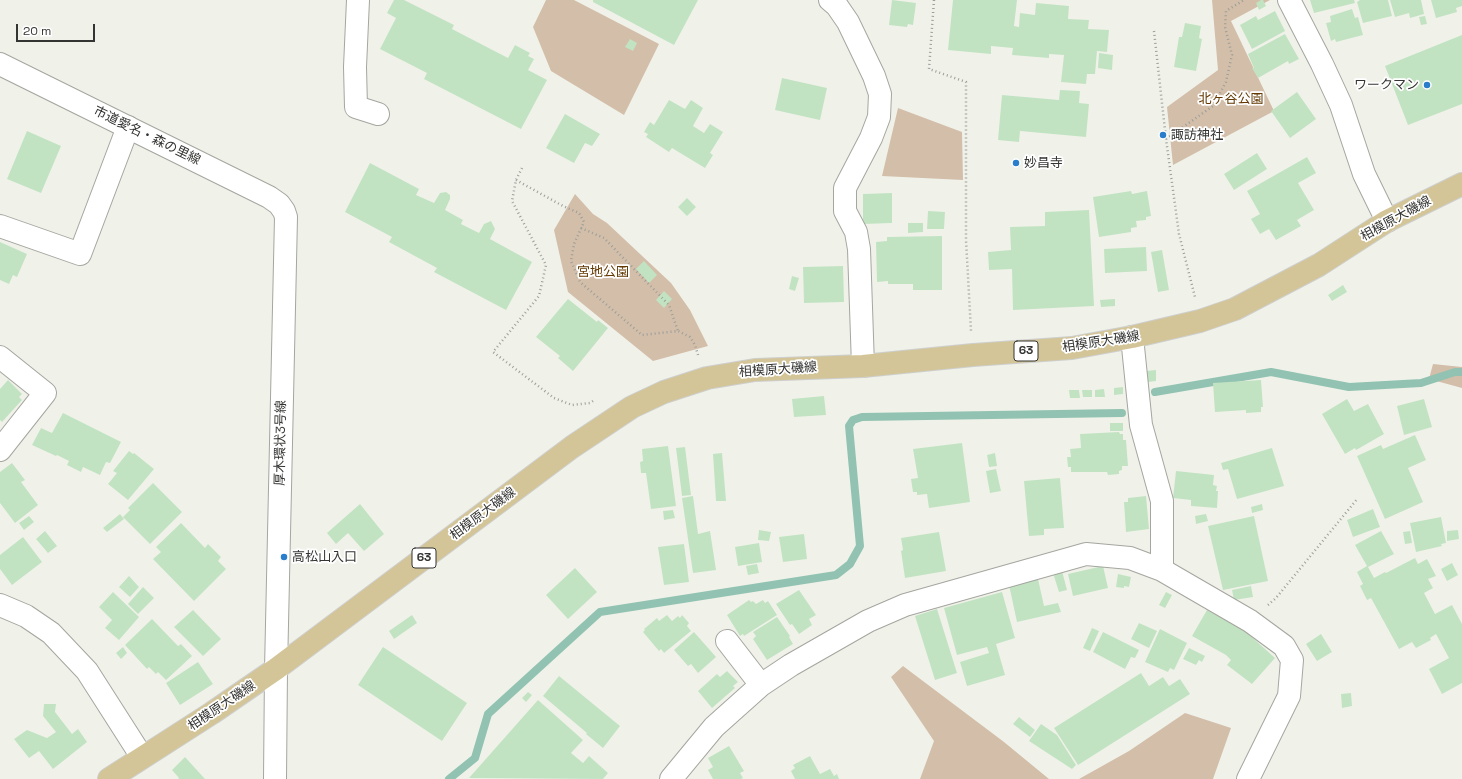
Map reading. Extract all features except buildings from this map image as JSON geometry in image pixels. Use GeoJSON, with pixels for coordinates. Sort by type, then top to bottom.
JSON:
{"type":"FeatureCollection","features":[{"type":"Feature","properties":{"kind":"main road","name":"相模原大磯線"},"geometry":{"type":"LineString","coordinates":[[109,779],[212,713],[276,669],[572,447],[632,407],[664,392],[707,378],[755,370],[863,366],[973,355],[1072,348],[1132,338],[1200,321],[1236,310],[1319,265],[1387,221],[1462,184]]}},
{"type":"Feature","properties":{"kind":"street"},"geometry":{"type":"LineString","coordinates":[[358,0],[355,67],[356,107],[378,114]]}},
{"type":"Feature","properties":{"kind":"street"},"geometry":{"type":"LineString","coordinates":[[830,0],[837,6],[848,22],[874,76],[880,94],[879,117],[871,138],[845,188],[845,211],[856,232],[859,249],[863,366]]}},
{"type":"Feature","properties":{"kind":"street"},"geometry":{"type":"LineString","coordinates":[[1289,0],[1341,105],[1364,174],[1387,221]]}},
{"type":"Feature","properties":{"kind":"street","name":"市道愛名・森の里線"},"geometry":{"type":"LineString","coordinates":[[0,64],[269,197],[279,204],[286,217]]}},
{"type":"Feature","properties":{"kind":"street"},"geometry":{"type":"LineString","coordinates":[[0,226],[80,254],[128,127]]}},
{"type":"Feature","properties":{"kind":"street","name":"厚木環状3号線"},"geometry":{"type":"LineString","coordinates":[[275,779],[286,217]]}},
{"type":"Feature","properties":{"kind":"street"},"geometry":{"type":"LineString","coordinates":[[1132,338],[1141,425],[1162,501],[1162,570]]}},
{"type":"Feature","properties":{"kind":"street"},"geometry":{"type":"LineString","coordinates":[[0,357],[45,393],[0,450]]}},
{"type":"Feature","properties":{"kind":"street"},"geometry":{"type":"LineString","coordinates":[[671,779],[714,727],[761,685],[791,665],[868,621],[905,605],[1086,554],[1130,558],[1162,570],[1250,621],[1284,646],[1292,660],[1289,696],[1248,779]]}},
{"type":"Feature","properties":{"kind":"street"},"geometry":{"type":"LineString","coordinates":[[0,605],[26,616],[51,633],[87,671],[142,757]]}},
{"type":"Feature","properties":{"kind":"street"},"geometry":{"type":"LineString","coordinates":[[727,641],[761,685]]}},
{"type":"Feature","properties":{"kind":"street","name":"厚木環状3号線"},"geometry":{"type":"LineString","coordinates":[[276,669],[290,779]]}},
{"type":"Feature","properties":{"kind":"path"},"geometry":{"type":"LineString","coordinates":[[934,0],[929,69],[966,82],[966,240],[973,355]]}},
{"type":"Feature","properties":{"kind":"path"},"geometry":{"type":"LineString","coordinates":[[1166,139],[1213,106],[1226,82],[1232,55],[1225,27],[1226,11],[1244,0]]}},
{"type":"Feature","properties":{"kind":"path"},"geometry":{"type":"LineString","coordinates":[[1154,31],[1166,139],[1180,234],[1200,321]]}},
{"type":"Feature","properties":{"kind":"path"},"geometry":{"type":"LineString","coordinates":[[493,352],[539,296],[546,265],[512,201],[516,180],[522,168]]}},
{"type":"Feature","properties":{"kind":"path"},"geometry":{"type":"LineString","coordinates":[[516,180],[563,206],[579,213],[584,222],[574,244],[571,261],[580,282],[642,335],[678,331],[690,337],[695,345],[698,355]]}},
{"type":"Feature","properties":{"kind":"path"},"geometry":{"type":"LineString","coordinates":[[581,228],[604,238],[669,305],[678,331]]}},
{"type":"Feature","properties":{"kind":"path"},"geometry":{"type":"LineString","coordinates":[[1250,621],[1276,598],[1358,498]]}},
{"type":"Feature","properties":{"kind":"green space"},"geometry":{"type":"Polygon","coordinates":[[[546,0],[574,0],[659,44],[624,115],[551,71],[533,27],[546,0]]]}},
{"type":"Feature","properties":{"kind":"green space","name":"北ヶ谷公園"},"geometry":{"type":"Polygon","coordinates":[[[1212,0],[1270,0],[1231,21],[1274,111],[1173,165],[1167,107],[1218,70],[1212,0]]]}},
{"type":"Feature","properties":{"kind":"green space"},"geometry":{"type":"Polygon","coordinates":[[[898,108],[962,132],[963,180],[882,176],[898,108]]]}},
{"type":"Feature","properties":{"kind":"green space","name":"宮地公園"},"geometry":{"type":"Polygon","coordinates":[[[575,194],[593,214],[607,223],[671,283],[690,310],[708,346],[653,361],[568,292],[554,230],[575,194]]]}},
{"type":"Feature","properties":{"kind":"green space"},"geometry":{"type":"Polygon","coordinates":[[[1433,364],[1462,367],[1462,388],[1429,379],[1433,364]]]}},
{"type":"Feature","properties":{"kind":"green space"},"geometry":{"type":"Polygon","coordinates":[[[903,666],[1004,742],[1049,779],[920,779],[934,741],[891,677],[903,666]]]}},
{"type":"Feature","properties":{"kind":"green space"},"geometry":{"type":"Polygon","coordinates":[[[1185,713],[1231,728],[1213,779],[1079,779],[1129,751],[1185,713]]]}},
{"type":"Feature","properties":{"kind":"waterway"},"geometry":{"type":"LineString","coordinates":[[1155,392],[1271,372],[1349,387],[1421,383],[1455,372],[1462,372]]}},
{"type":"Feature","properties":{"kind":"waterway"},"geometry":{"type":"LineString","coordinates":[[449,779],[475,758],[488,714],[600,612],[836,575],[850,564],[860,546],[849,426],[853,420],[862,417],[1122,413]]}},
{"type":"Feature","properties":{"kind":"place","name":"ワークマン"},"geometry":{"type":"Point","coordinates":[1427,85]}},
{"type":"Feature","properties":{"kind":"place","name":"諏訪神社"},"geometry":{"type":"Point","coordinates":[1163,135]}},
{"type":"Feature","properties":{"kind":"place","name":"妙昌寺"},"geometry":{"type":"Point","coordinates":[1016,163]}},
{"type":"Feature","properties":{"kind":"place","name":"高松山入口"},"geometry":{"type":"Point","coordinates":[284,557]}}]}
